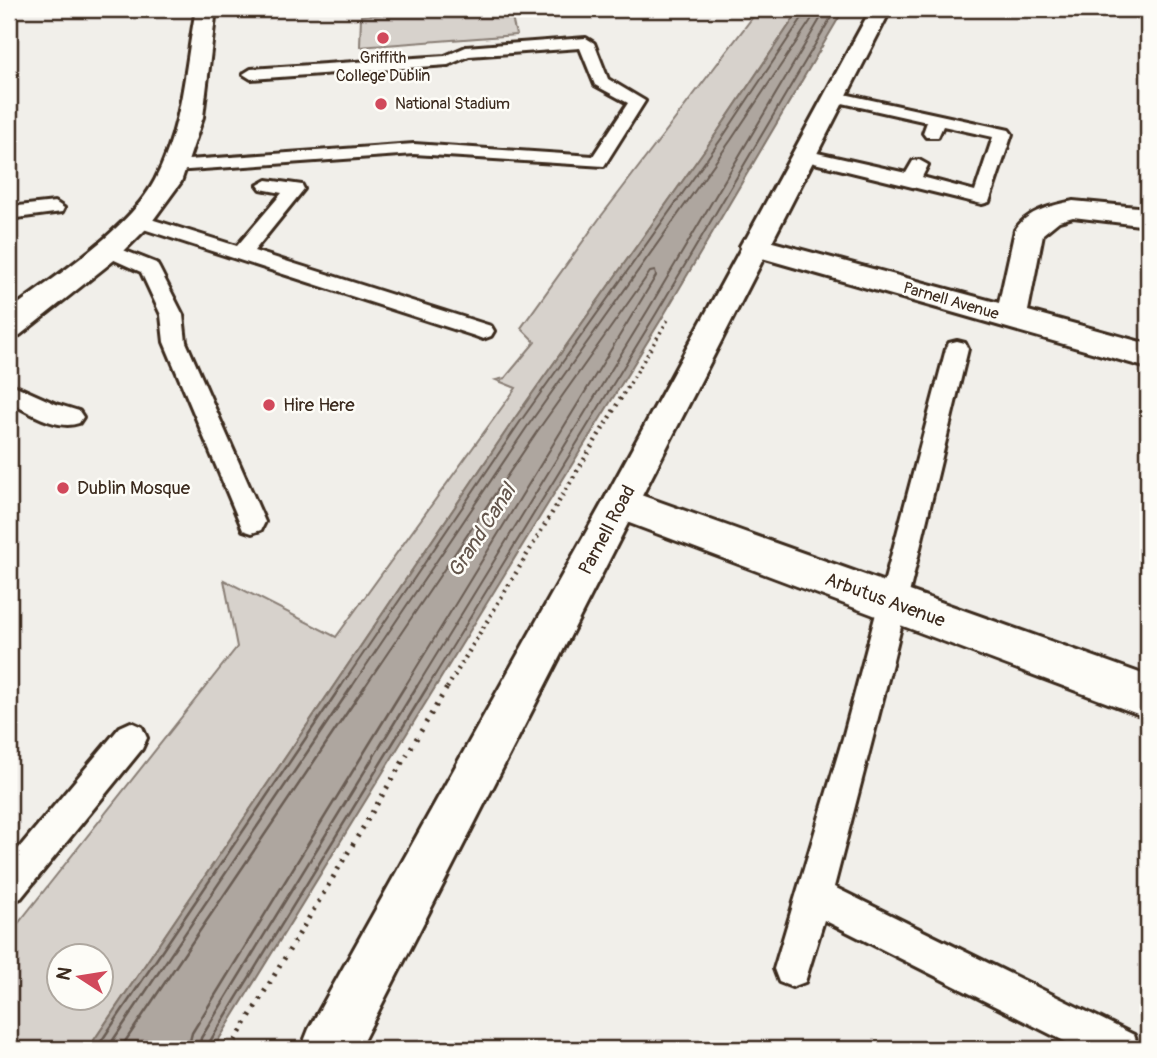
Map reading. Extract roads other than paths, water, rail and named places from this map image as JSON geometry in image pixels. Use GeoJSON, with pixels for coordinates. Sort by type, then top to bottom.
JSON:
{"type":"FeatureCollection","features":[{"type":"Feature","properties":{"kind":"main road"},"geometry":{"type":"LineString","coordinates":[[9,327],[108,250],[138,221],[168,181],[191,117],[206,9]]}},
{"type":"Feature","properties":{"kind":"main road","name":"Parnell Road"},"geometry":{"type":"LineString","coordinates":[[329,1049],[621,504],[754,246],[881,9]]}},
{"type":"Feature","properties":{"kind":"main road"},"geometry":{"type":"LineString","coordinates":[[1011,318],[1029,230],[1049,215],[1086,210],[1148,217]]}},
{"type":"Feature","properties":{"kind":"main road","name":"Parnell Avenue"},"geometry":{"type":"LineString","coordinates":[[754,246],[1148,356]]}},
{"type":"Feature","properties":{"kind":"main road","name":"Arbutus Avenue"},"geometry":{"type":"LineString","coordinates":[[621,504],[1148,697]]}},
{"type":"Feature","properties":{"kind":"lane"},"geometry":{"type":"LineString","coordinates":[[173,169],[414,149],[598,162],[637,101],[601,82],[586,43],[466,52],[448,60],[251,74]]}},
{"type":"Feature","properties":{"kind":"lane"},"geometry":{"type":"LineString","coordinates":[[804,155],[916,173],[982,198],[1003,134],[934,126],[835,97]]}},
{"type":"Feature","properties":{"kind":"lane"},"geometry":{"type":"LineString","coordinates":[[173,169],[219,178]]}},
{"type":"Feature","properties":{"kind":"lane"},"geometry":{"type":"LineString","coordinates":[[241,254],[295,189],[267,185]]}},
{"type":"Feature","properties":{"kind":"lane"},"geometry":{"type":"LineString","coordinates":[[9,213],[55,208]]}},
{"type":"Feature","properties":{"kind":"lane"},"geometry":{"type":"LineString","coordinates":[[138,221],[484,331]]}},
{"type":"Feature","properties":{"kind":"lane"},"geometry":{"type":"LineString","coordinates":[[108,250],[149,268],[172,315],[175,342],[252,522]]}},
{"type":"Feature","properties":{"kind":"lane"},"geometry":{"type":"LineString","coordinates":[[792,969],[893,603],[957,349]]}},
{"type":"Feature","properties":{"kind":"lane"},"geometry":{"type":"LineString","coordinates":[[9,392],[50,412],[71,417]]}},
{"type":"Feature","properties":{"kind":"lane"},"geometry":{"type":"LineString","coordinates":[[9,886],[131,738]]}},
{"type":"Feature","properties":{"kind":"lane"},"geometry":{"type":"LineString","coordinates":[[814,897],[1120,1049]]}},
{"type":"Feature","properties":{"kind":"water","name":"Grand Canal"},"geometry":{"type":"Polygon","coordinates":[[[800,9],[844,9],[662,318],[213,1049],[88,1049],[113,1012],[116,1012],[116,1008],[515,418],[718,131],[800,9]]]}},
{"type":"Feature","properties":{"kind":"place","name":"Griffith College Dublin"},"geometry":{"type":"Point","coordinates":[383,38]}},
{"type":"Feature","properties":{"kind":"place","name":"National Stadium"},"geometry":{"type":"Point","coordinates":[381,104]}},
{"type":"Feature","properties":{"kind":"place","name":"Hire Here"},"geometry":{"type":"Point","coordinates":[269,405]}},
{"type":"Feature","properties":{"kind":"place","name":"Dublin Mosque"},"geometry":{"type":"Point","coordinates":[63,488]}}]}
